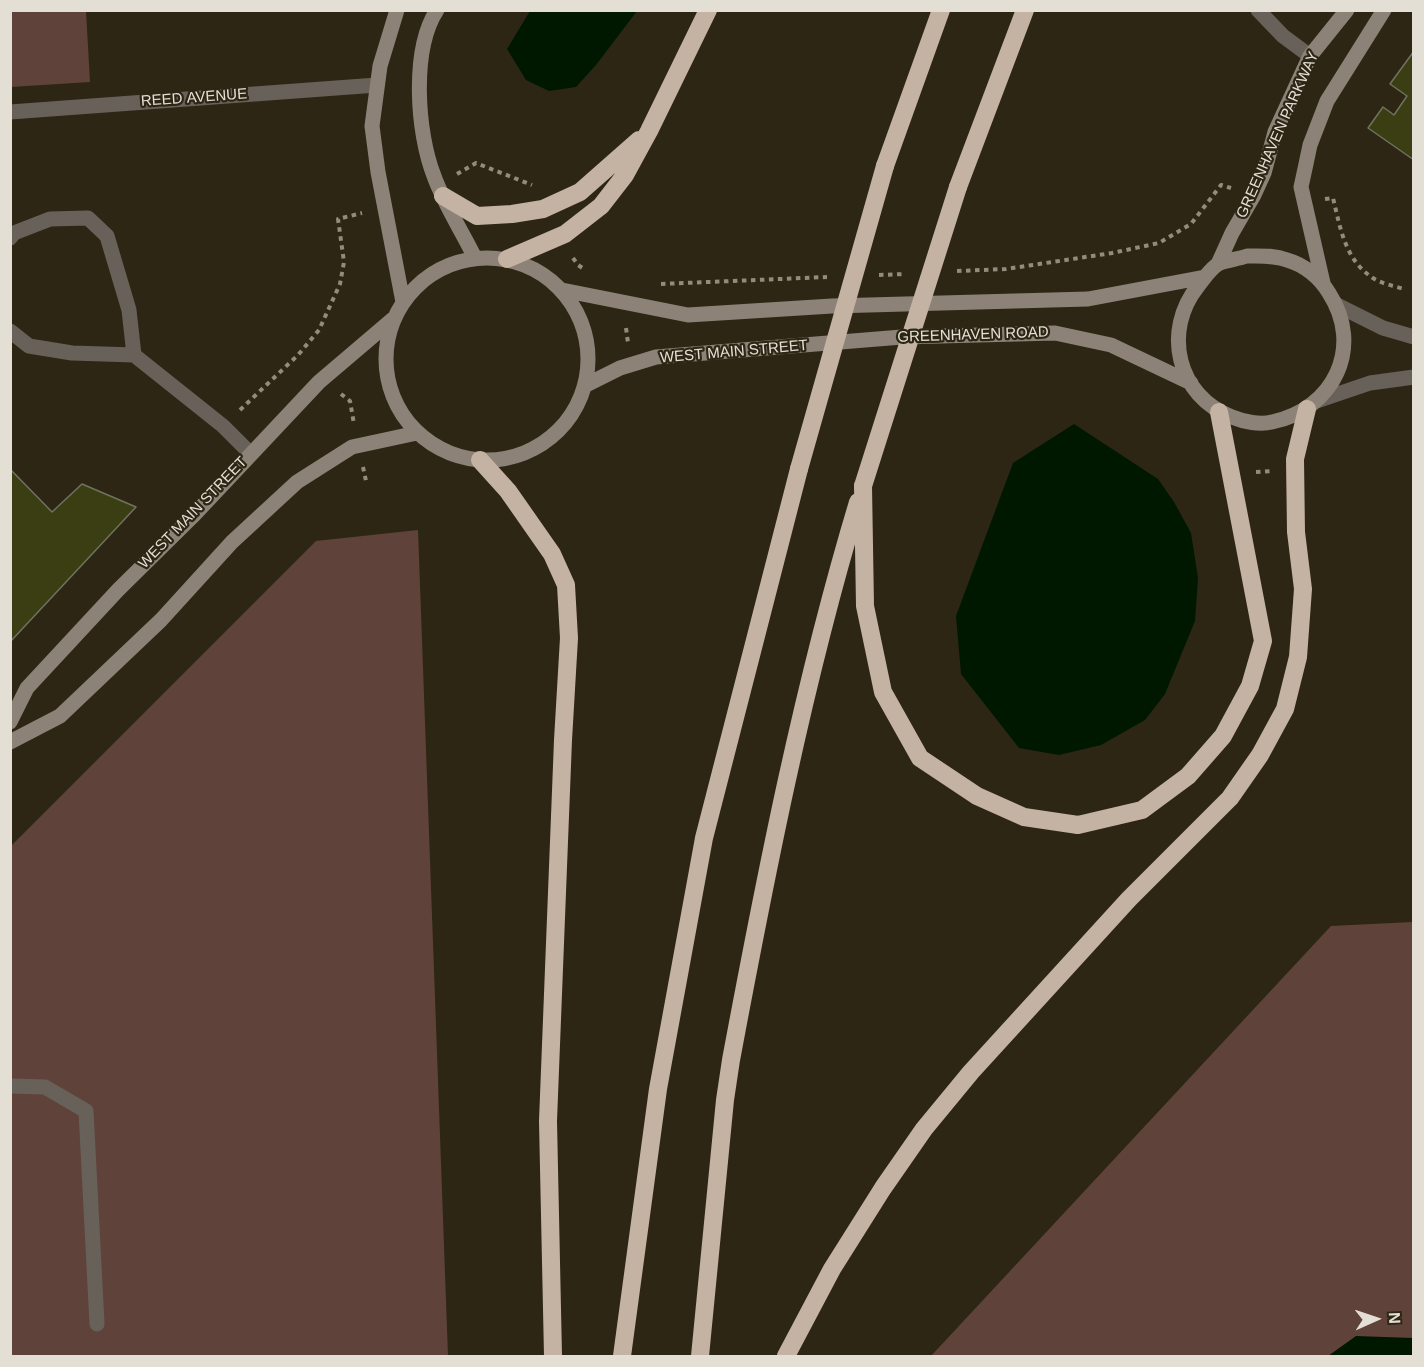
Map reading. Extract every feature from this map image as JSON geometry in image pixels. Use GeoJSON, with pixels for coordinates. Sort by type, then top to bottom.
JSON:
{"type":"FeatureCollection","features":[{"type":"Feature","properties":{"kind":"highway"},"geometry":{"type":"LineString","coordinates":[[507,259],[565,234],[601,206],[625,175],[708,10]]}},
{"type":"Feature","properties":{"kind":"highway"},"geometry":{"type":"LineString","coordinates":[[622,1356],[658,1089],[704,838],[799,469],[885,166],[941,10]]}},
{"type":"Feature","properties":{"kind":"highway"},"geometry":{"type":"LineString","coordinates":[[700,1356],[725,1100],[755,934],[806,699],[841,559],[958,187],[1025,10]]}},
{"type":"Feature","properties":{"kind":"highway"},"geometry":{"type":"LineString","coordinates":[[443,196],[477,216],[543,209],[580,192],[649,131]]}},
{"type":"Feature","properties":{"kind":"highway"},"geometry":{"type":"LineString","coordinates":[[786,1356],[832,1269],[883,1188],[924,1129],[971,1072],[1129,899],[1230,798],[1260,755],[1285,709],[1298,657],[1303,589],[1296,532],[1295,459],[1309,407]]}},
{"type":"Feature","properties":{"kind":"highway"},"geometry":{"type":"LineString","coordinates":[[863,486],[865,606],[883,692],[920,758],[977,796],[1024,817],[1078,825],[1142,810],[1188,776],[1223,736],[1250,686],[1263,641],[1219,412]]}},
{"type":"Feature","properties":{"kind":"highway"},"geometry":{"type":"LineString","coordinates":[[480,460],[508,491],[552,554],[566,585],[569,638],[562,740],[548,1121],[553,1356]]}},
{"type":"Feature","properties":{"kind":"main road"},"geometry":{"type":"LineString","coordinates":[[398,10],[380,66],[372,126],[378,172],[403,302]]}},
{"type":"Feature","properties":{"kind":"main road"},"geometry":{"type":"LineString","coordinates":[[437,10],[429,22],[421,49],[422,131],[434,176],[475,258]]}},
{"type":"Feature","properties":{"kind":"main road","name":"GREENHAVEN PARKWAY"},"geometry":{"type":"LineString","coordinates":[[1218,264],[1264,173],[1275,132],[1310,56],[1347,10]]}},
{"type":"Feature","properties":{"kind":"main road","name":"GREENHAVEN PARKWAY"},"geometry":{"type":"LineString","coordinates":[[1323,283],[1301,187],[1311,145],[1327,101],[1384,10]]}},
{"type":"Feature","properties":{"kind":"main road","name":"GREENHAVEN ROAD"},"geometry":{"type":"LineString","coordinates":[[1247,256],[1268,256],[1288,260],[1307,270],[1323,283],[1337,305],[1344,330],[1343,357],[1334,381],[1309,407],[1295,416],[1270,423],[1244,422],[1219,412],[1199,396],[1185,374],[1178,348],[1179,322],[1188,298],[1218,264],[1247,256]]}},
{"type":"Feature","properties":{"kind":"main road"},"geometry":{"type":"LineString","coordinates":[[475,258],[507,259],[537,270],[562,290],[579,316],[588,350],[586,385],[571,417],[546,442],[515,457],[480,460],[446,452],[417,433],[397,405],[387,371],[388,339],[393,318],[403,302],[418,284],[445,267],[475,258]]}},
{"type":"Feature","properties":{"kind":"main road"},"geometry":{"type":"LineString","coordinates":[[562,290],[688,315],[832,306],[1088,299],[1204,278]]}},
{"type":"Feature","properties":{"kind":"main road","name":"WEST MAIN STREET"},"geometry":{"type":"LineString","coordinates":[[10,722],[27,688],[118,590],[192,517],[323,378],[393,318]]}},
{"type":"Feature","properties":{"kind":"main road","name":"GREENHAVEN ROAD"},"geometry":{"type":"LineString","coordinates":[[817,345],[902,337],[1055,333],[1111,345],[1191,383]]}},
{"type":"Feature","properties":{"kind":"main road","name":"WEST MAIN STREET"},"geometry":{"type":"LineString","coordinates":[[586,385],[620,368],[656,357],[817,345]]}},
{"type":"Feature","properties":{"kind":"main road"},"geometry":{"type":"LineString","coordinates":[[10,742],[60,716],[161,620],[231,542],[297,482],[352,447],[417,433]]}},
{"type":"Feature","properties":{"kind":"street"},"geometry":{"type":"LineString","coordinates":[[1258,10],[1284,36],[1310,56]]}},
{"type":"Feature","properties":{"kind":"street","name":"REED AVENUE"},"geometry":{"type":"LineString","coordinates":[[10,112],[377,85]]}},
{"type":"Feature","properties":{"kind":"street"},"geometry":{"type":"LineString","coordinates":[[10,238],[14,233],[50,219],[88,218],[107,236],[129,310],[134,355]]}},
{"type":"Feature","properties":{"kind":"street"},"geometry":{"type":"LineString","coordinates":[[1337,305],[1383,328],[1413,337]]}},
{"type":"Feature","properties":{"kind":"street"},"geometry":{"type":"LineString","coordinates":[[10,331],[29,346],[72,353],[134,355],[223,426],[250,453]]}},
{"type":"Feature","properties":{"kind":"street","name":"GREENHAVEN ROAD"},"geometry":{"type":"LineString","coordinates":[[1309,407],[1370,383],[1413,377]]}},
{"type":"Feature","properties":{"kind":"street"},"geometry":{"type":"LineString","coordinates":[[10,1086],[45,1087],[86,1111],[97,1324]]}},
{"type":"Feature","properties":{"kind":"path"},"geometry":{"type":"LineString","coordinates":[[476,163],[537,187]]}},
{"type":"Feature","properties":{"kind":"path"},"geometry":{"type":"LineString","coordinates":[[949,272],[1006,269],[1112,253],[1159,243],[1191,224],[1221,185]]}},
{"type":"Feature","properties":{"kind":"path"},"geometry":{"type":"LineString","coordinates":[[1333,198],[1345,244],[1352,258],[1371,277],[1404,290]]}},
{"type":"Feature","properties":{"kind":"path"},"geometry":{"type":"LineString","coordinates":[[223,426],[298,356],[319,330],[340,284],[344,262],[338,219]]}},
{"type":"Feature","properties":{"kind":"path"},"geometry":{"type":"LineString","coordinates":[[568,249],[578,265],[588,272]]}},
{"type":"Feature","properties":{"kind":"path"},"geometry":{"type":"LineString","coordinates":[[869,275],[915,273]]}},
{"type":"Feature","properties":{"kind":"path"},"geometry":{"type":"LineString","coordinates":[[655,284],[834,277]]}},
{"type":"Feature","properties":{"kind":"path"},"geometry":{"type":"LineString","coordinates":[[323,378],[350,401],[366,481]]}},
{"type":"Feature","properties":{"kind":"path"},"geometry":{"type":"LineString","coordinates":[[1246,473],[1277,470]]}},
{"type":"Feature","properties":{"kind":"shaded area"},"geometry":{"type":"Polygon","coordinates":[[[11,10],[86,11],[90,82],[11,87],[11,10]]]}},
{"type":"Feature","properties":{"kind":"shaded area"},"geometry":{"type":"Polygon","coordinates":[[[530,11],[637,11],[596,65],[576,87],[549,91],[526,80],[507,49],[530,11]]]}},
{"type":"Feature","properties":{"kind":"shaded area"},"geometry":{"type":"Polygon","coordinates":[[[1074,424],[1158,479],[1191,533],[1198,578],[1195,621],[1165,694],[1145,720],[1101,745],[1059,755],[1019,748],[961,674],[956,616],[1013,463],[1074,424]]]}},
{"type":"Feature","properties":{"kind":"shaded area"},"geometry":{"type":"Polygon","coordinates":[[[418,530],[448,1356],[11,1356],[11,846],[316,541],[418,530]]]}},
{"type":"Feature","properties":{"kind":"shaded area"},"geometry":{"type":"Polygon","coordinates":[[[1413,922],[1413,1356],[931,1356],[1331,926],[1413,922]]]}},
{"type":"Feature","properties":{"kind":"shaded area"},"geometry":{"type":"Polygon","coordinates":[[[1356,1336],[1413,1338],[1413,1356],[1328,1356],[1356,1336]]]}},
{"type":"Feature","properties":{"kind":"building"},"geometry":{"type":"Polygon","coordinates":[[[1414,51],[1414,160],[1368,128],[1383,107],[1394,115],[1407,96],[1390,84],[1414,51]]]}},
{"type":"Feature","properties":{"kind":"building"},"geometry":{"type":"Polygon","coordinates":[[[10,469],[52,512],[82,484],[136,507],[10,642],[10,469]]]}}]}
